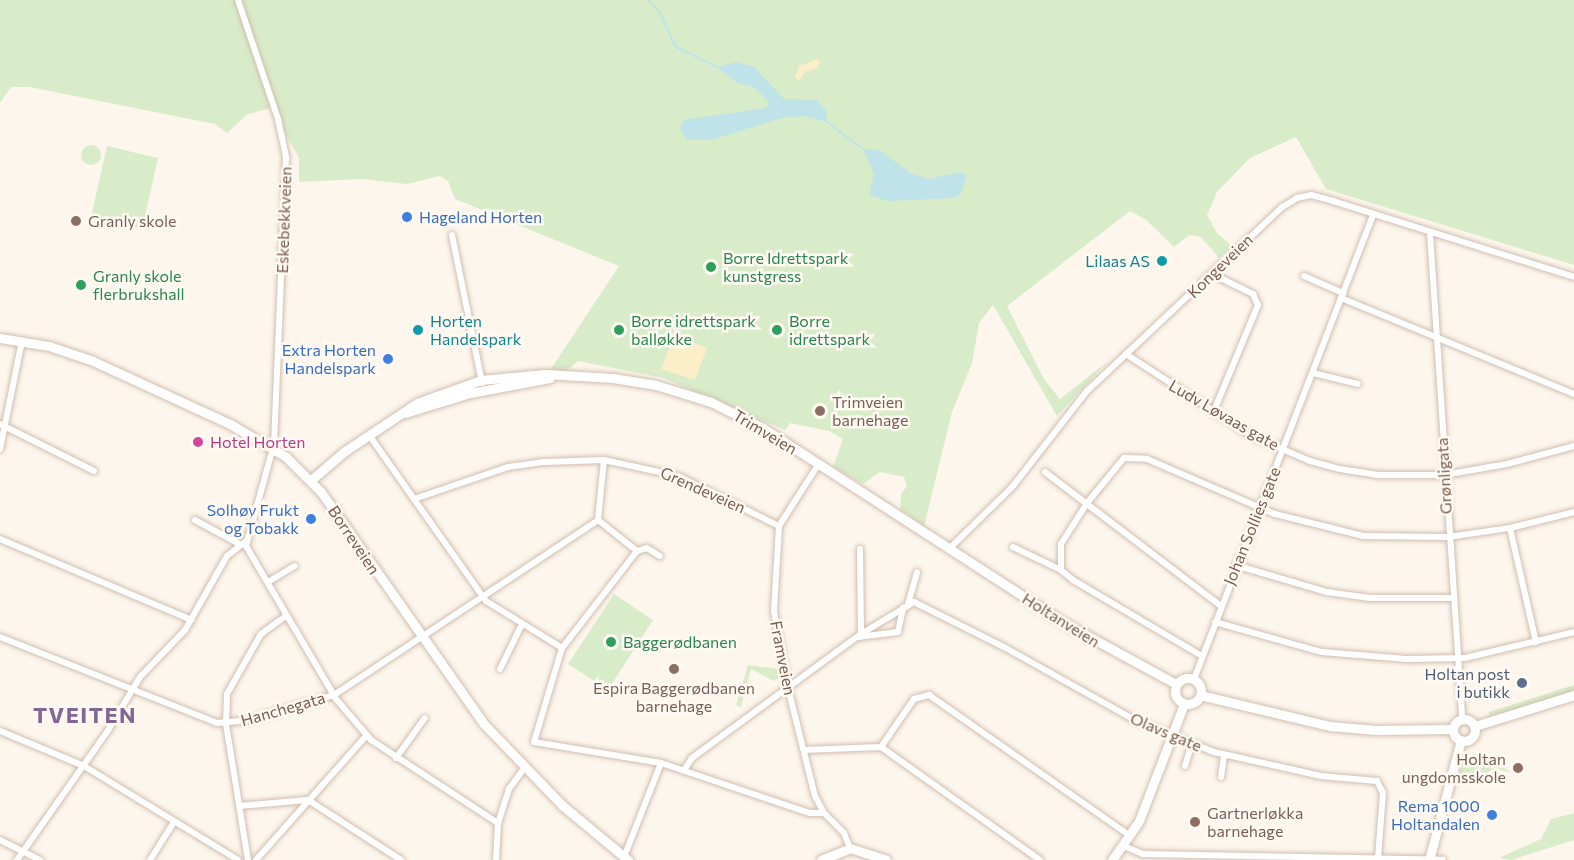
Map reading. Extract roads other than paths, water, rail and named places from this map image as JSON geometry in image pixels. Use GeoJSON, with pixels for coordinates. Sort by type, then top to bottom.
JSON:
{"type":"FeatureCollection","features":[{"type":"Feature","properties":{"kind":"main road","name":"Borreveien"},"geometry":{"type":"LineString","coordinates":[[0,338],[22,341],[103,365],[272,451],[311,480],[466,702],[524,768],[626,858]]}},
{"type":"Feature","properties":{"kind":"main road","name":"Trimveien"},"geometry":{"type":"LineString","coordinates":[[311,480],[369,435],[405,413],[482,385],[558,376],[627,379],[686,393],[738,414],[950,549]]}},
{"type":"Feature","properties":{"kind":"main road","name":"Holtanveien"},"geometry":{"type":"LineString","coordinates":[[950,549],[1066,624],[1176,684]]}},
{"type":"Feature","properties":{"kind":"main road"},"geometry":{"type":"LineString","coordinates":[[1186,678],[1194,679],[1199,684],[1200,695],[1194,702],[1184,704],[1176,697],[1176,684],[1186,678]]}},
{"type":"Feature","properties":{"kind":"main road"},"geometry":{"type":"LineString","coordinates":[[1200,695],[1330,726],[1377,730],[1454,729]]}},
{"type":"Feature","properties":{"kind":"main road"},"geometry":{"type":"LineString","coordinates":[[1454,729],[1462,719],[1475,726],[1574,695]]}},
{"type":"Feature","properties":{"kind":"main road"},"geometry":{"type":"LineString","coordinates":[[1112,860],[1131,836],[1184,704]]}},
{"type":"Feature","properties":{"kind":"main road"},"geometry":{"type":"LineString","coordinates":[[1461,740],[1473,737],[1475,726]]}},
{"type":"Feature","properties":{"kind":"main road"},"geometry":{"type":"LineString","coordinates":[[1429,859],[1461,740],[1454,729]]}},
{"type":"Feature","properties":{"kind":"main road"},"geometry":{"type":"LineString","coordinates":[[821,860],[837,857],[850,848],[886,860]]}},
{"type":"Feature","properties":{"kind":"street","name":"Eskebekkveien"},"geometry":{"type":"LineString","coordinates":[[238,0],[278,119],[286,158],[272,451],[242,543]]}},
{"type":"Feature","properties":{"kind":"street","name":"Kongeveien"},"geometry":{"type":"LineString","coordinates":[[950,549],[1013,486],[1087,391],[1281,208],[1297,198],[1319,196],[1574,277]]}},
{"type":"Feature","properties":{"kind":"street","name":"Johan Sollies gate"},"geometry":{"type":"LineString","coordinates":[[1194,679],[1235,565],[1283,450],[1373,214]]}},
{"type":"Feature","properties":{"kind":"street","name":"Grønligata"},"geometry":{"type":"LineString","coordinates":[[1430,233],[1451,598],[1462,719]]}},
{"type":"Feature","properties":{"kind":"street"},"geometry":{"type":"LineString","coordinates":[[452,236],[482,385]]}},
{"type":"Feature","properties":{"kind":"street"},"geometry":{"type":"LineString","coordinates":[[1212,273],[1253,294],[1258,304],[1213,413]]}},
{"type":"Feature","properties":{"kind":"street"},"geometry":{"type":"LineString","coordinates":[[1304,276],[1342,296],[1574,394]]}},
{"type":"Feature","properties":{"kind":"street"},"geometry":{"type":"LineString","coordinates":[[0,449],[2,425],[22,341]]}},
{"type":"Feature","properties":{"kind":"street","name":"Ludv Løvaas gate"},"geometry":{"type":"LineString","coordinates":[[1126,354],[1213,413],[1283,450],[1331,466],[1377,475],[1444,476],[1507,464],[1574,446]]}},
{"type":"Feature","properties":{"kind":"street"},"geometry":{"type":"LineString","coordinates":[[1313,373],[1358,384]]}},
{"type":"Feature","properties":{"kind":"street"},"geometry":{"type":"LineString","coordinates":[[2,425],[94,471]]}},
{"type":"Feature","properties":{"kind":"street"},"geometry":{"type":"LineString","coordinates":[[369,435],[481,595],[522,624],[562,648]]}},
{"type":"Feature","properties":{"kind":"street"},"geometry":{"type":"LineString","coordinates":[[1061,570],[1061,544],[1087,503],[1119,462],[1131,457],[1147,459],[1258,507],[1339,532],[1387,539],[1448,537],[1510,528],[1574,512]]}},
{"type":"Feature","properties":{"kind":"street"},"geometry":{"type":"LineString","coordinates":[[604,460],[598,520],[637,551]]}},
{"type":"Feature","properties":{"kind":"street","name":"Grendeveien"},"geometry":{"type":"LineString","coordinates":[[414,499],[508,467],[545,462],[604,460],[679,477],[779,526]]}},
{"type":"Feature","properties":{"kind":"street","name":"Framveien"},"geometry":{"type":"LineString","coordinates":[[818,465],[779,526],[774,611],[788,688],[824,813],[844,834],[850,848]]}},
{"type":"Feature","properties":{"kind":"street"},"geometry":{"type":"LineString","coordinates":[[1045,472],[1221,606]]}},
{"type":"Feature","properties":{"kind":"street"},"geometry":{"type":"LineString","coordinates":[[195,520],[242,543],[268,582],[334,694],[366,736],[396,758],[498,823]]}},
{"type":"Feature","properties":{"kind":"street","name":"Hanchegata"},"geometry":{"type":"LineString","coordinates":[[0,637],[131,692],[226,724],[334,694],[598,520]]}},
{"type":"Feature","properties":{"kind":"street"},"geometry":{"type":"LineString","coordinates":[[1510,528],[1536,642]]}},
{"type":"Feature","properties":{"kind":"street"},"geometry":{"type":"LineString","coordinates":[[0,539],[192,620]]}},
{"type":"Feature","properties":{"kind":"street"},"geometry":{"type":"LineString","coordinates":[[17,860],[84,766],[148,665],[192,620],[223,564],[242,543]]}},
{"type":"Feature","properties":{"kind":"street"},"geometry":{"type":"LineString","coordinates":[[1013,547],[1061,570],[1072,580],[1202,656]]}},
{"type":"Feature","properties":{"kind":"street"},"geometry":{"type":"LineString","coordinates":[[660,556],[647,548],[637,551],[562,648],[534,742],[661,763],[810,813],[824,813]]}},
{"type":"Feature","properties":{"kind":"street"},"geometry":{"type":"LineString","coordinates":[[859,636],[860,549]]}},
{"type":"Feature","properties":{"kind":"street"},"geometry":{"type":"LineString","coordinates":[[1235,565],[1337,593],[1412,600],[1451,598]]}},
{"type":"Feature","properties":{"kind":"street"},"geometry":{"type":"LineString","coordinates":[[268,582],[296,566]]}},
{"type":"Feature","properties":{"kind":"street"},"geometry":{"type":"LineString","coordinates":[[859,636],[898,632],[917,572]]}},
{"type":"Feature","properties":{"kind":"street"},"geometry":{"type":"LineString","coordinates":[[684,770],[692,758],[859,636],[905,606]]}},
{"type":"Feature","properties":{"kind":"street","name":"Olavs gate"},"geometry":{"type":"LineString","coordinates":[[905,606],[933,610],[1133,719],[1224,755],[1321,776],[1377,781],[1383,793],[1378,858]]}},
{"type":"Feature","properties":{"kind":"street"},"geometry":{"type":"LineString","coordinates":[[248,860],[226,724],[229,687],[261,634],[287,615]]}},
{"type":"Feature","properties":{"kind":"street"},"geometry":{"type":"LineString","coordinates":[[1215,622],[1322,652],[1363,658],[1455,657],[1536,642],[1574,632]]}},
{"type":"Feature","properties":{"kind":"street"},"geometry":{"type":"LineString","coordinates":[[500,669],[522,624]]}},
{"type":"Feature","properties":{"kind":"street"},"geometry":{"type":"LineString","coordinates":[[881,747],[917,696],[934,697],[1131,836]]}},
{"type":"Feature","properties":{"kind":"street"},"geometry":{"type":"LineString","coordinates":[[396,758],[425,718]]}},
{"type":"Feature","properties":{"kind":"street"},"geometry":{"type":"LineString","coordinates":[[0,731],[84,766],[238,860]]}},
{"type":"Feature","properties":{"kind":"street"},"geometry":{"type":"LineString","coordinates":[[256,860],[366,736]]}},
{"type":"Feature","properties":{"kind":"street"},"geometry":{"type":"LineString","coordinates":[[1185,766],[1192,743]]}},
{"type":"Feature","properties":{"kind":"street"},"geometry":{"type":"LineString","coordinates":[[804,750],[881,747],[1040,860]]}},
{"type":"Feature","properties":{"kind":"street"},"geometry":{"type":"LineString","coordinates":[[1221,777],[1224,755]]}},
{"type":"Feature","properties":{"kind":"street"},"geometry":{"type":"LineString","coordinates":[[626,858],[661,763]]}},
{"type":"Feature","properties":{"kind":"street"},"geometry":{"type":"LineString","coordinates":[[496,860],[498,823],[509,789],[524,768]]}},
{"type":"Feature","properties":{"kind":"street"},"geometry":{"type":"LineString","coordinates":[[239,806],[308,800],[401,860]]}},
{"type":"Feature","properties":{"kind":"street"},"geometry":{"type":"LineString","coordinates":[[150,860],[174,822]]}},
{"type":"Feature","properties":{"kind":"street"},"geometry":{"type":"LineString","coordinates":[[0,840],[40,860]]}},
{"type":"Feature","properties":{"kind":"street"},"geometry":{"type":"LineString","coordinates":[[1124,846],[1143,854],[1236,858],[1443,860]]}},
{"type":"Feature","properties":{"kind":"water"},"geometry":{"type":"Polygon","coordinates":[[[736,62],[754,67],[784,99],[817,100],[826,111],[827,122],[804,116],[782,118],[711,140],[687,140],[680,129],[683,120],[766,108],[769,102],[754,87],[737,83],[717,67],[736,62]]]}},
{"type":"Feature","properties":{"kind":"water"},"geometry":{"type":"Polygon","coordinates":[[[863,149],[879,150],[912,174],[929,179],[961,172],[967,175],[961,193],[955,198],[888,201],[869,195],[874,174],[863,149]]]}},
{"type":"Feature","properties":{"kind":"waterway"},"geometry":{"type":"LineString","coordinates":[[648,0],[659,11],[676,47],[717,67]]}},
{"type":"Feature","properties":{"kind":"waterway"},"geometry":{"type":"LineString","coordinates":[[827,122],[863,149]]}},
{"type":"Feature","properties":{"kind":"place","name":"Hageland Horten"},"geometry":{"type":"Point","coordinates":[407,217]}},
{"type":"Feature","properties":{"kind":"place","name":"Granly skole"},"geometry":{"type":"Point","coordinates":[76,221]}},
{"type":"Feature","properties":{"kind":"place","name":"Lilaas AS"},"geometry":{"type":"Point","coordinates":[1162,261]}},
{"type":"Feature","properties":{"kind":"place","name":"Borre Idrettspark kunstgress"},"geometry":{"type":"Point","coordinates":[711,267]}},
{"type":"Feature","properties":{"kind":"place","name":"Granly skole flerbrukshall"},"geometry":{"type":"Point","coordinates":[81,285]}},
{"type":"Feature","properties":{"kind":"place","name":"Horten Handelspark"},"geometry":{"type":"Point","coordinates":[418,330]}},
{"type":"Feature","properties":{"kind":"place","name":"Borre idrettspark balløkke"},"geometry":{"type":"Point","coordinates":[619,330]}},
{"type":"Feature","properties":{"kind":"place","name":"Borre idrettspark"},"geometry":{"type":"Point","coordinates":[777,330]}},
{"type":"Feature","properties":{"kind":"place","name":"Extra Horten Handelspark"},"geometry":{"type":"Point","coordinates":[388,359]}},
{"type":"Feature","properties":{"kind":"place","name":"Trimveien barnehage"},"geometry":{"type":"Point","coordinates":[820,411]}},
{"type":"Feature","properties":{"kind":"place","name":"Hotel Horten"},"geometry":{"type":"Point","coordinates":[198,442]}},
{"type":"Feature","properties":{"kind":"place","name":"Solhøy Frukt og Tobakk"},"geometry":{"type":"Point","coordinates":[311,519]}},
{"type":"Feature","properties":{"kind":"place","name":"Baggerødbanen"},"geometry":{"type":"Point","coordinates":[611,642]}},
{"type":"Feature","properties":{"kind":"place","name":"Espira Baggerødbanen barnehage"},"geometry":{"type":"Point","coordinates":[674,669]}},
{"type":"Feature","properties":{"kind":"place","name":"Holtan post i butikk"},"geometry":{"type":"Point","coordinates":[1522,683]}},
{"type":"Feature","properties":{"kind":"place","name":"Holtan ungdomsskole"},"geometry":{"type":"Point","coordinates":[1518,768]}},
{"type":"Feature","properties":{"kind":"place","name":"Rema 1000 Holtandalen"},"geometry":{"type":"Point","coordinates":[1492,815]}},
{"type":"Feature","properties":{"kind":"place","name":"Gartnerløkka barnehage"},"geometry":{"type":"Point","coordinates":[1195,822]}},
{"type":"Feature","properties":{"kind":"district","name":"TVEITEN"},"geometry":{"type":"Point","coordinates":[85,715]}}]}
